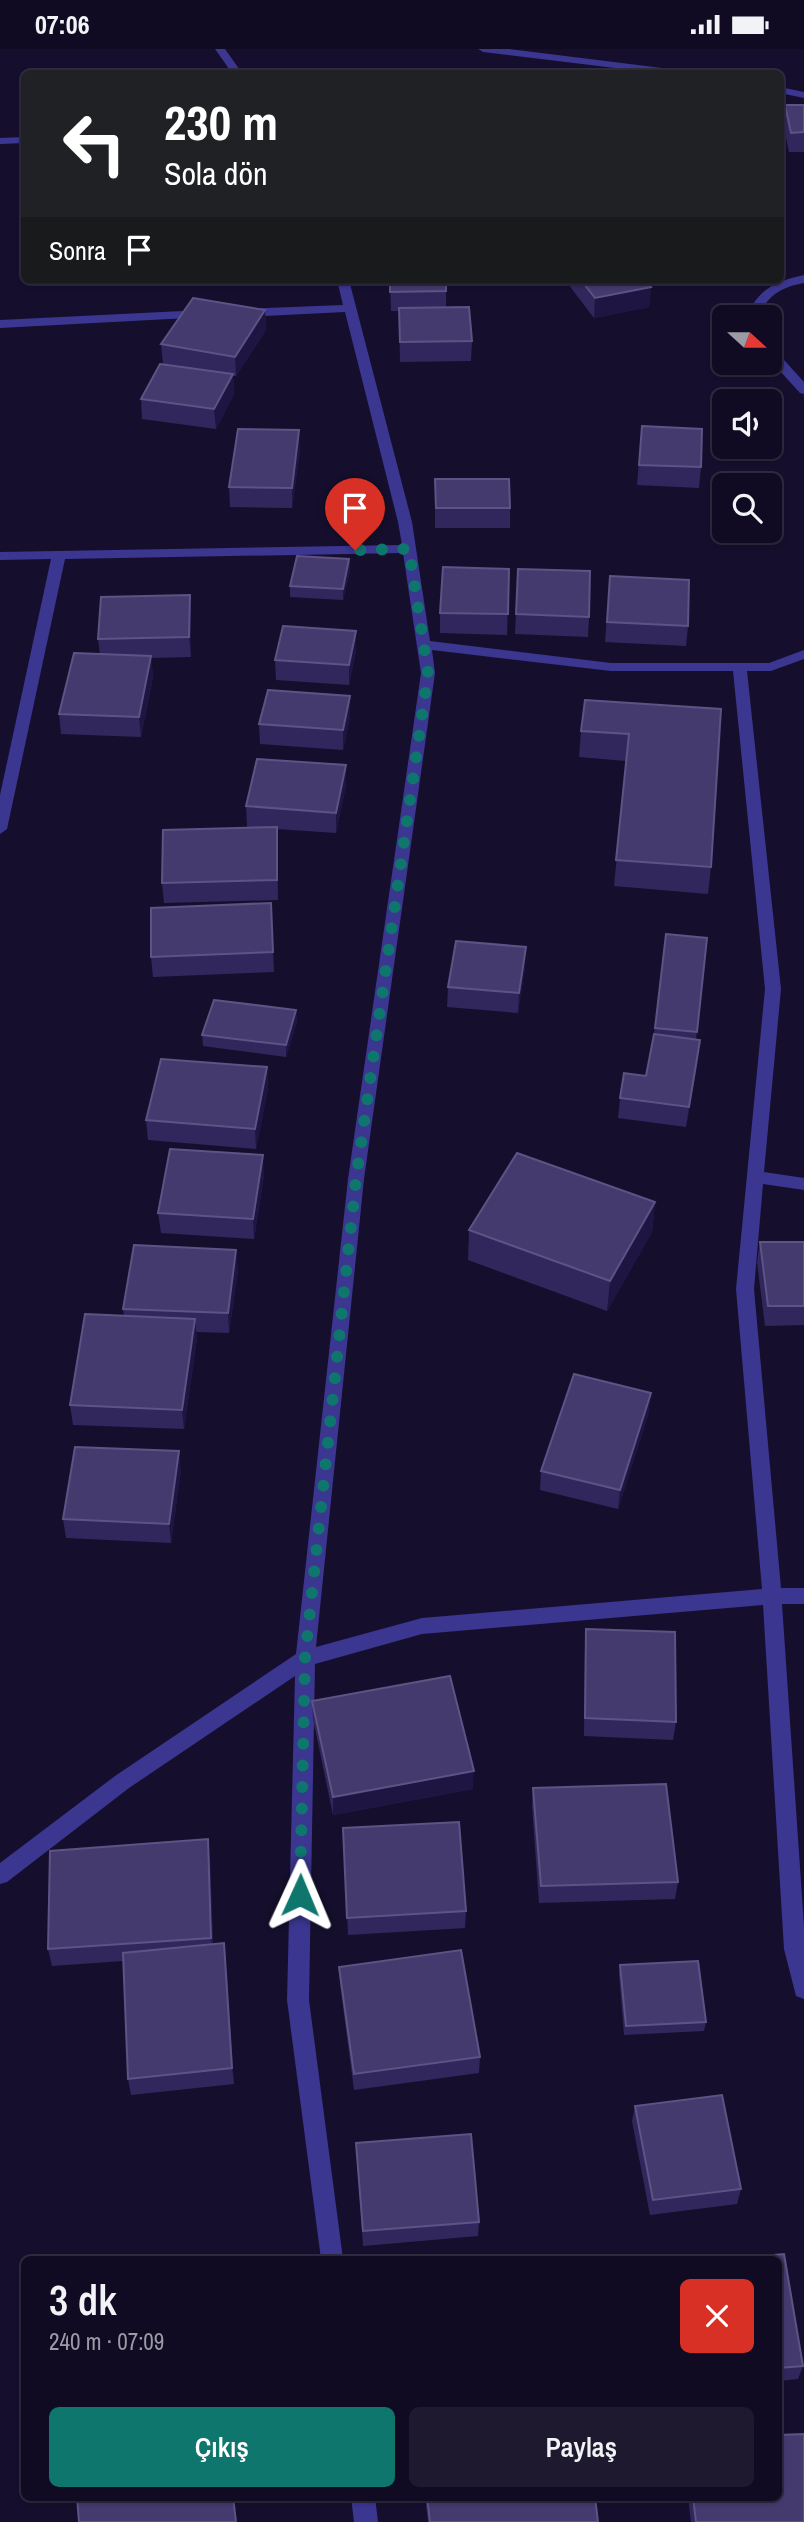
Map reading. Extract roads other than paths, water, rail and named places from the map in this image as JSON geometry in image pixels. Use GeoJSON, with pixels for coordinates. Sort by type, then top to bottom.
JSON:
{"type":"FeatureCollection","features":[{"type":"Feature","properties":{"kind":"street"},"geometry":{"type":"LineString","coordinates":[[220,49],[235,70]]}},
{"type":"Feature","properties":{"kind":"street"},"geometry":{"type":"LineString","coordinates":[[483,49],[633,70]]}},
{"type":"Feature","properties":{"kind":"street"},"geometry":{"type":"LineString","coordinates":[[784,91],[804,96]]}},
{"type":"Feature","properties":{"kind":"street"},"geometry":{"type":"LineString","coordinates":[[0,141],[21,140]]}},
{"type":"Feature","properties":{"kind":"street"},"geometry":{"type":"LineString","coordinates":[[784,283],[804,279]]}},
{"type":"Feature","properties":{"kind":"street"},"geometry":{"type":"LineString","coordinates":[[332,2256],[298,2000],[305,1658],[356,1179],[428,673],[405,522],[345,284]]}},
{"type":"Feature","properties":{"kind":"street"},"geometry":{"type":"LineString","coordinates":[[756,305],[769,290],[779,284]]}},
{"type":"Feature","properties":{"kind":"street"},"geometry":{"type":"LineString","coordinates":[[0,324],[350,308]]}},
{"type":"Feature","properties":{"kind":"street"},"geometry":{"type":"LineString","coordinates":[[782,365],[804,390]]}},
{"type":"Feature","properties":{"kind":"street"},"geometry":{"type":"LineString","coordinates":[[0,556],[409,549]]}},
{"type":"Feature","properties":{"kind":"street"},"geometry":{"type":"LineString","coordinates":[[0,829],[59,555]]}},
{"type":"Feature","properties":{"kind":"street"},"geometry":{"type":"LineString","coordinates":[[424,645],[611,667],[771,667],[804,654]]}},
{"type":"Feature","properties":{"kind":"street"},"geometry":{"type":"LineString","coordinates":[[740,667],[773,989],[745,1289],[772,1596],[795,1949],[804,1989]]}},
{"type":"Feature","properties":{"kind":"street"},"geometry":{"type":"LineString","coordinates":[[755,1177],[804,1184]]}},
{"type":"Feature","properties":{"kind":"street"},"geometry":{"type":"LineString","coordinates":[[0,1875],[122,1782],[305,1658],[422,1626],[772,1596],[804,1596]]}},
{"type":"Feature","properties":{"kind":"street"},"geometry":{"type":"LineString","coordinates":[[363,2501],[366,2522]]}}]}
